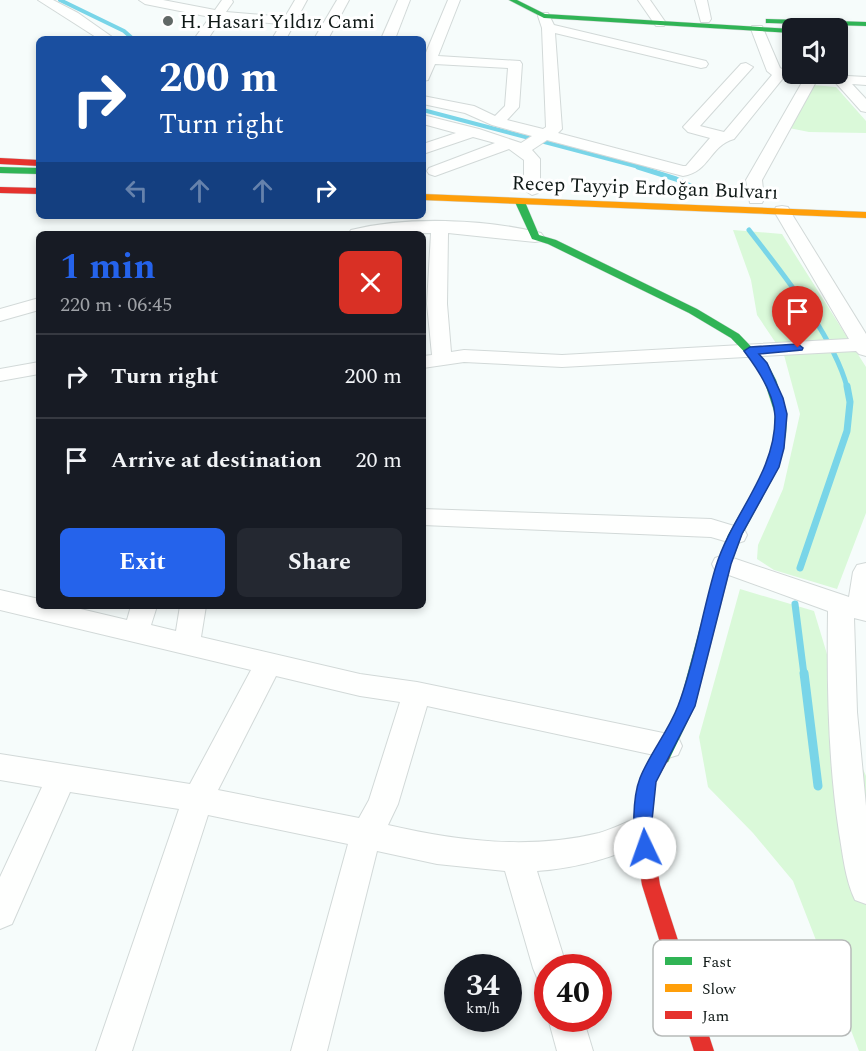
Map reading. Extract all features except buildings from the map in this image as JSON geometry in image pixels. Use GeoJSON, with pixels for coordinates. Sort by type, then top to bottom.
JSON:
{"type":"FeatureCollection","features":[{"type":"Feature","properties":{"kind":"main road"},"geometry":{"type":"LineString","coordinates":[[512,0],[546,22],[559,17],[650,1]]}},
{"type":"Feature","properties":{"kind":"main road"},"geometry":{"type":"LineString","coordinates":[[559,17],[659,21],[782,30]]}},
{"type":"Feature","properties":{"kind":"main road"},"geometry":{"type":"LineString","coordinates":[[659,21],[705,19],[866,24]]}},
{"type":"Feature","properties":{"kind":"main road"},"geometry":{"type":"LineString","coordinates":[[848,32],[866,33]]}},
{"type":"Feature","properties":{"kind":"main road"},"geometry":{"type":"LineString","coordinates":[[0,161],[36,163]]}},
{"type":"Feature","properties":{"kind":"main road"},"geometry":{"type":"LineString","coordinates":[[0,170],[36,171]]}},
{"type":"Feature","properties":{"kind":"main road"},"geometry":{"type":"LineString","coordinates":[[0,180],[36,181]]}},
{"type":"Feature","properties":{"kind":"main road","name":"Recep Tayyip Erdoğan Bulvarı"},"geometry":{"type":"LineString","coordinates":[[426,186],[866,203]]}},
{"type":"Feature","properties":{"kind":"main road"},"geometry":{"type":"LineString","coordinates":[[0,190],[36,191]]}},
{"type":"Feature","properties":{"kind":"main road","name":"Recep Tayyip Erdoğan Bulvarı"},"geometry":{"type":"LineString","coordinates":[[426,198],[866,215]]}},
{"type":"Feature","properties":{"kind":"main road"},"geometry":{"type":"LineString","coordinates":[[520,202],[535,237],[552,242],[721,326],[761,363],[777,398],[781,414],[780,434],[773,467],[735,534],[724,564],[687,706],[668,746],[648,780],[642,830],[651,885],[669,940]]}},
{"type":"Feature","properties":{"kind":"main road"},"geometry":{"type":"LineString","coordinates":[[699,1036],[704,1051]]}},
{"type":"Feature","properties":{"kind":"street"},"geometry":{"type":"LineString","coordinates":[[44,0],[74,16],[104,36]]}},
{"type":"Feature","properties":{"kind":"street"},"geometry":{"type":"LineString","coordinates":[[145,0],[219,15],[289,21]]}},
{"type":"Feature","properties":{"kind":"street"},"geometry":{"type":"LineString","coordinates":[[203,36],[229,0]]}},
{"type":"Feature","properties":{"kind":"street"},"geometry":{"type":"LineString","coordinates":[[281,36],[301,0]]}},
{"type":"Feature","properties":{"kind":"street"},"geometry":{"type":"LineString","coordinates":[[323,36],[343,0]]}},
{"type":"Feature","properties":{"kind":"street"},"geometry":{"type":"LineString","coordinates":[[389,36],[404,0]]}},
{"type":"Feature","properties":{"kind":"street"},"geometry":{"type":"LineString","coordinates":[[454,0],[427,59],[515,64],[512,106],[497,122]]}},
{"type":"Feature","properties":{"kind":"street"},"geometry":{"type":"LineString","coordinates":[[545,0],[559,17]]}},
{"type":"Feature","properties":{"kind":"street"},"geometry":{"type":"LineString","coordinates":[[701,0],[705,19]]}},
{"type":"Feature","properties":{"kind":"street"},"geometry":{"type":"LineString","coordinates":[[650,1],[659,21]]}},
{"type":"Feature","properties":{"kind":"street"},"geometry":{"type":"LineString","coordinates":[[435,171],[528,143],[554,129],[546,22],[701,64]]}},
{"type":"Feature","properties":{"kind":"street"},"geometry":{"type":"LineString","coordinates":[[746,67],[691,127],[720,136],[729,136],[781,72],[757,29]]}},
{"type":"Feature","properties":{"kind":"street"},"geometry":{"type":"LineString","coordinates":[[848,79],[866,81]]}},
{"type":"Feature","properties":{"kind":"street"},"geometry":{"type":"LineString","coordinates":[[756,199],[754,180],[808,84]]}},
{"type":"Feature","properties":{"kind":"street"},"geometry":{"type":"LineString","coordinates":[[844,84],[866,108]]}},
{"type":"Feature","properties":{"kind":"street"},"geometry":{"type":"LineString","coordinates":[[426,101],[470,109],[497,122],[528,143],[532,159],[532,190]]}},
{"type":"Feature","properties":{"kind":"street"},"geometry":{"type":"LineString","coordinates":[[426,120],[528,143],[683,171],[691,170],[720,136]]}},
{"type":"Feature","properties":{"kind":"street"},"geometry":{"type":"LineString","coordinates":[[426,147],[474,132]]}},
{"type":"Feature","properties":{"kind":"street"},"geometry":{"type":"LineString","coordinates":[[440,227],[432,360],[464,356],[562,361],[865,346],[782,211]]}},
{"type":"Feature","properties":{"kind":"street"},"geometry":{"type":"LineString","coordinates":[[374,231],[440,227],[484,229],[535,237]]}},
{"type":"Feature","properties":{"kind":"street"},"geometry":{"type":"LineString","coordinates":[[0,315],[36,305]]}},
{"type":"Feature","properties":{"kind":"street"},"geometry":{"type":"LineString","coordinates":[[0,375],[36,365]]}},
{"type":"Feature","properties":{"kind":"street"},"geometry":{"type":"LineString","coordinates":[[426,517],[711,528],[735,534]]}},
{"type":"Feature","properties":{"kind":"street"},"geometry":{"type":"LineString","coordinates":[[724,564],[856,608]]}},
{"type":"Feature","properties":{"kind":"street"},"geometry":{"type":"LineString","coordinates":[[866,572],[840,669],[850,787],[859,861],[866,889]]}},
{"type":"Feature","properties":{"kind":"street"},"geometry":{"type":"LineString","coordinates":[[0,600],[36,606]]}},
{"type":"Feature","properties":{"kind":"street"},"geometry":{"type":"LineString","coordinates":[[187,644],[193,609]]}},
{"type":"Feature","properties":{"kind":"street"},"geometry":{"type":"LineString","coordinates":[[64,610],[140,619],[187,644],[360,685],[417,693],[668,746]]}},
{"type":"Feature","properties":{"kind":"street"},"geometry":{"type":"LineString","coordinates":[[114,1051],[198,799],[268,664]]}},
{"type":"Feature","properties":{"kind":"street"},"geometry":{"type":"LineString","coordinates":[[309,1051],[366,835],[383,804],[417,693]]}},
{"type":"Feature","properties":{"kind":"street"},"geometry":{"type":"LineString","coordinates":[[0,767],[61,779],[198,799],[412,846],[517,858],[583,852],[617,843],[642,830]]}},
{"type":"Feature","properties":{"kind":"street"},"geometry":{"type":"LineString","coordinates":[[0,913],[61,779]]}},
{"type":"Feature","properties":{"kind":"street"},"geometry":{"type":"LineString","coordinates":[[517,858],[546,954]]}},
{"type":"Feature","properties":{"kind":"street"},"geometry":{"type":"LineString","coordinates":[[569,1032],[575,1051]]}},
{"type":"Feature","properties":{"kind":"green space"},"geometry":{"type":"Polygon","coordinates":[[[812,85],[836,87],[866,121],[866,133],[809,132],[789,128],[812,85]]]}},
{"type":"Feature","properties":{"kind":"green space"},"geometry":{"type":"Polygon","coordinates":[[[733,230],[782,234],[866,367],[866,513],[837,589],[774,570],[757,559],[758,545],[783,489],[800,414],[784,355],[757,315],[751,280],[733,230]]]}},
{"type":"Feature","properties":{"kind":"green space"},"geometry":{"type":"Polygon","coordinates":[[[740,589],[814,611],[858,757],[866,776],[866,1051],[859,1051],[851,1030],[851,940],[816,940],[793,881],[753,833],[708,787],[699,737],[740,589]]]}},
{"type":"Feature","properties":{"kind":"waterway"},"geometry":{"type":"LineString","coordinates":[[60,0],[124,31],[130,36]]}},
{"type":"Feature","properties":{"kind":"waterway"},"geometry":{"type":"LineString","coordinates":[[426,111],[643,168]]}},
{"type":"Feature","properties":{"kind":"waterway"},"geometry":{"type":"LineString","coordinates":[[638,167],[676,179],[707,194]]}},
{"type":"Feature","properties":{"kind":"waterway"},"geometry":{"type":"LineString","coordinates":[[749,230],[819,326],[840,367],[847,387]]}},
{"type":"Feature","properties":{"kind":"waterway"},"geometry":{"type":"LineString","coordinates":[[800,568],[847,431],[850,402],[847,386]]}},
{"type":"Feature","properties":{"kind":"waterway"},"geometry":{"type":"LineString","coordinates":[[795,604],[804,675]]}},
{"type":"Feature","properties":{"kind":"waterway"},"geometry":{"type":"LineString","coordinates":[[804,673],[818,786]]}},
{"type":"Feature","properties":{"kind":"traffic: fast"},"geometry":{"type":"LineString","coordinates":[[512,0],[544,16],[782,30]]}},
{"type":"Feature","properties":{"kind":"traffic: fast"},"geometry":{"type":"LineString","coordinates":[[769,21],[866,24]]}},
{"type":"Feature","properties":{"kind":"traffic: fast"},"geometry":{"type":"LineString","coordinates":[[0,170],[36,171]]}},
{"type":"Feature","properties":{"kind":"traffic: fast"},"geometry":{"type":"LineString","coordinates":[[520,202],[535,237],[552,242],[693,311],[735,336],[761,363],[770,380],[781,414],[780,434],[773,467],[735,535],[724,564],[687,706],[662,757]]}},
{"type":"Feature","properties":{"kind":"traffic: slow"},"geometry":{"type":"LineString","coordinates":[[426,197],[866,215]]}},
{"type":"Feature","properties":{"kind":"traffic: jam"},"geometry":{"type":"LineString","coordinates":[[0,161],[36,163]]}},
{"type":"Feature","properties":{"kind":"traffic: jam"},"geometry":{"type":"LineString","coordinates":[[0,190],[36,191]]}},
{"type":"Feature","properties":{"kind":"traffic: jam"},"geometry":{"type":"LineString","coordinates":[[662,757],[648,780],[642,830],[651,885],[669,940]]}},
{"type":"Feature","properties":{"kind":"traffic: jam"},"geometry":{"type":"LineString","coordinates":[[699,1036],[704,1051]]}},
{"type":"Feature","properties":{"kind":"place","name":"H. Hasari Yıldız Cami"},"geometry":{"type":"Point","coordinates":[168,21]}},
{"type":"Feature","properties":{"kind":"route"},"geometry":{"type":"LineString","coordinates":[[645,848],[642,830],[648,780],[668,746],[687,706],[724,564],[735,534],[773,467],[780,434],[781,414],[777,398],[761,363],[750,351],[798,348]]}}]}
